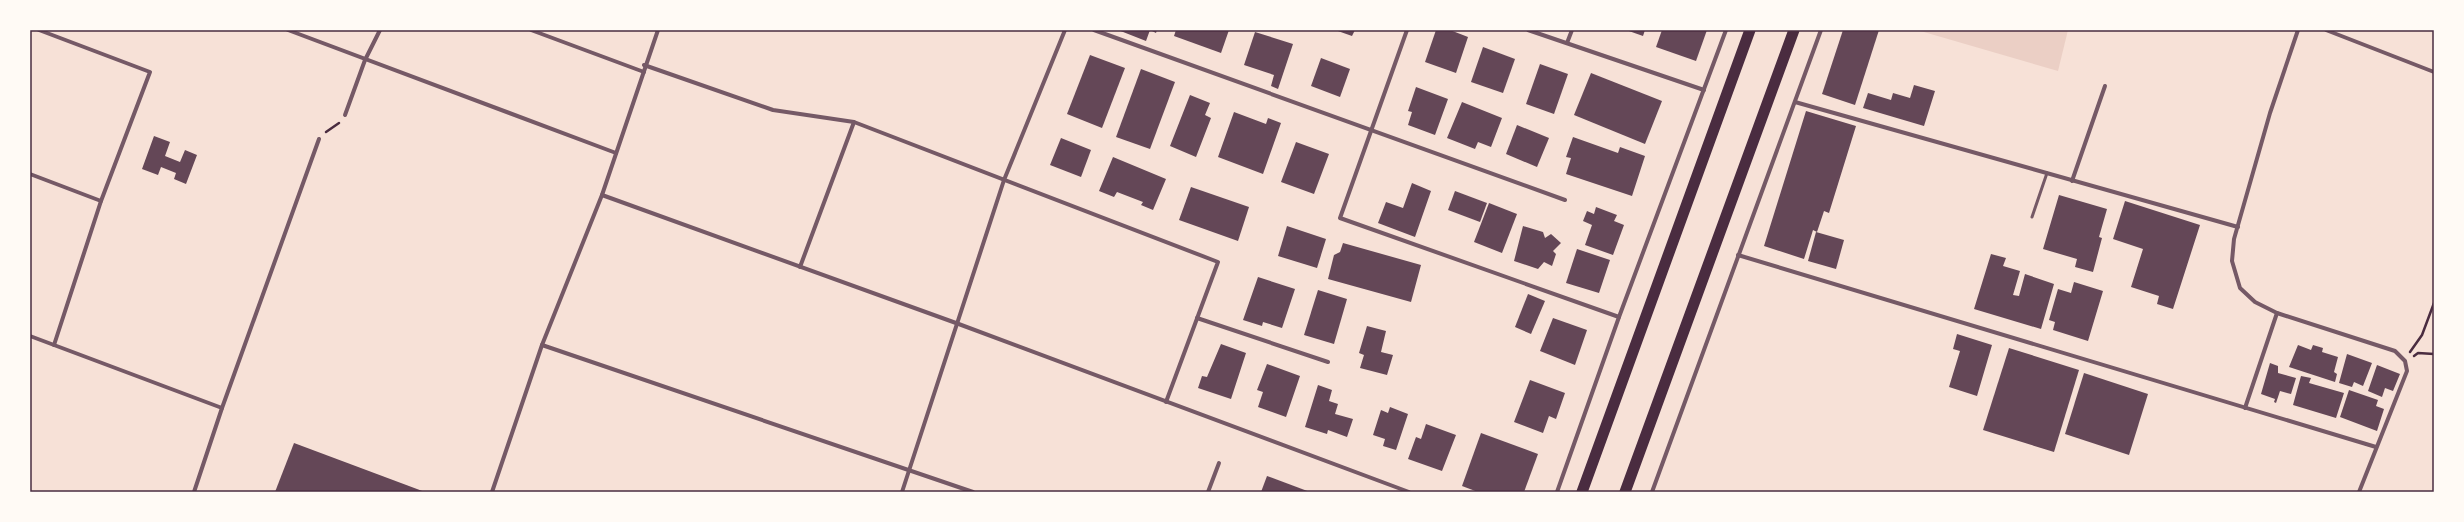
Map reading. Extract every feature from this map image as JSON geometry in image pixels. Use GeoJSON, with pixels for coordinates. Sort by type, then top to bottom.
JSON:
{"type":"FeatureCollection","features":[{"type":"Feature","properties":{"kind":"highway"},"geometry":{"type":"LineString","coordinates":[[1582,492],[1750,30]]}},
{"type":"Feature","properties":{"kind":"highway"},"geometry":{"type":"LineString","coordinates":[[1625,492],[1794,30]]}},
{"type":"Feature","properties":{"kind":"street"},"geometry":{"type":"LineString","coordinates":[[39,30],[150,72],[101,200],[54,345]]}},
{"type":"Feature","properties":{"kind":"street"},"geometry":{"type":"LineString","coordinates":[[288,30],[616,153]]}},
{"type":"Feature","properties":{"kind":"street"},"geometry":{"type":"LineString","coordinates":[[345,115],[365,60],[380,30]]}},
{"type":"Feature","properties":{"kind":"street"},"geometry":{"type":"LineString","coordinates":[[531,30],[644,72]]}},
{"type":"Feature","properties":{"kind":"street"},"geometry":{"type":"LineString","coordinates":[[492,492],[542,345],[602,195],[644,72],[644,65],[658,30]]}},
{"type":"Feature","properties":{"kind":"street"},"geometry":{"type":"LineString","coordinates":[[902,492],[1004,180],[1065,30]]}},
{"type":"Feature","properties":{"kind":"street"},"geometry":{"type":"LineString","coordinates":[[1094,30],[1566,200]]}},
{"type":"Feature","properties":{"kind":"street"},"geometry":{"type":"LineString","coordinates":[[1407,30],[1340,218],[1619,317]]}},
{"type":"Feature","properties":{"kind":"street"},"geometry":{"type":"LineString","coordinates":[[1528,30],[1704,90]]}},
{"type":"Feature","properties":{"kind":"street"},"geometry":{"type":"LineString","coordinates":[[1567,43],[1572,30]]}},
{"type":"Feature","properties":{"kind":"street"},"geometry":{"type":"LineString","coordinates":[[1557,492],[1619,317],[1726,30]]}},
{"type":"Feature","properties":{"kind":"street"},"geometry":{"type":"LineString","coordinates":[[1652,492],[1821,30]]}},
{"type":"Feature","properties":{"kind":"street"},"geometry":{"type":"LineString","coordinates":[[2298,30],[2270,113],[2238,227],[2232,261],[2240,288],[2255,302],[2277,313],[2395,351],[2404,360],[2407,371],[2359,492]]}},
{"type":"Feature","properties":{"kind":"street"},"geometry":{"type":"LineString","coordinates":[[2326,30],[2434,72]]}},
{"type":"Feature","properties":{"kind":"street"},"geometry":{"type":"LineString","coordinates":[[644,65],[773,110],[854,122],[1218,262],[1166,402]]}},
{"type":"Feature","properties":{"kind":"street"},"geometry":{"type":"LineString","coordinates":[[2072,181],[2105,86]]}},
{"type":"Feature","properties":{"kind":"street"},"geometry":{"type":"LineString","coordinates":[[1795,102],[2238,227]]}},
{"type":"Feature","properties":{"kind":"street"},"geometry":{"type":"LineString","coordinates":[[800,267],[854,122]]}},
{"type":"Feature","properties":{"kind":"street"},"geometry":{"type":"LineString","coordinates":[[194,492],[222,408],[319,139]]}},
{"type":"Feature","properties":{"kind":"street"},"geometry":{"type":"LineString","coordinates":[[30,174],[101,200]]}},
{"type":"Feature","properties":{"kind":"street"},"geometry":{"type":"LineString","coordinates":[[602,195],[956,323],[1409,492]]}},
{"type":"Feature","properties":{"kind":"street"},"geometry":{"type":"LineString","coordinates":[[1738,255],[2376,448]]}},
{"type":"Feature","properties":{"kind":"street"},"geometry":{"type":"LineString","coordinates":[[2245,408],[2277,313]]}},
{"type":"Feature","properties":{"kind":"street"},"geometry":{"type":"LineString","coordinates":[[1197,318],[1328,362]]}},
{"type":"Feature","properties":{"kind":"street"},"geometry":{"type":"LineString","coordinates":[[30,336],[222,408]]}},
{"type":"Feature","properties":{"kind":"street"},"geometry":{"type":"LineString","coordinates":[[542,345],[973,492]]}},
{"type":"Feature","properties":{"kind":"street"},"geometry":{"type":"LineString","coordinates":[[1208,492],[1219,463]]}},
{"type":"Feature","properties":{"kind":"lane"},"geometry":{"type":"LineString","coordinates":[[2032,217],[2047,174]]}},
{"type":"Feature","properties":{"kind":"path"},"geometry":{"type":"LineString","coordinates":[[319,139],[345,115]]}},
{"type":"Feature","properties":{"kind":"path"},"geometry":{"type":"LineString","coordinates":[[2404,360],[2415,347],[2422,335],[2434,304]]}},
{"type":"Feature","properties":{"kind":"path"},"geometry":{"type":"LineString","coordinates":[[2404,360],[2418,353],[2434,354]]}},
{"type":"Feature","properties":{"kind":"shaded area"},"geometry":{"type":"Polygon","coordinates":[[[1917,30],[2068,30],[2058,71],[1917,30]]]}},
{"type":"Feature","properties":{"kind":"building"},"geometry":{"type":"Polygon","coordinates":[[[1118,30],[1150,30],[1146,41],[1118,30]]]}},
{"type":"Feature","properties":{"kind":"building"},"geometry":{"type":"Polygon","coordinates":[[[1150,30],[1157,30],[1156,33],[1150,30]]]}},
{"type":"Feature","properties":{"kind":"building"},"geometry":{"type":"Polygon","coordinates":[[[1176,30],[1229,30],[1221,53],[1174,36],[1176,30]]]}},
{"type":"Feature","properties":{"kind":"building"},"geometry":{"type":"Polygon","coordinates":[[[1335,30],[1355,30],[1352,36],[1335,30]]]}},
{"type":"Feature","properties":{"kind":"building"},"geometry":{"type":"Polygon","coordinates":[[[1436,30],[1450,30],[1468,37],[1456,73],[1425,62],[1436,30]]]}},
{"type":"Feature","properties":{"kind":"building"},"geometry":{"type":"Polygon","coordinates":[[[1626,30],[1645,30],[1643,36],[1626,30]]]}},
{"type":"Feature","properties":{"kind":"building"},"geometry":{"type":"Polygon","coordinates":[[[1662,30],[1707,30],[1696,61],[1656,47],[1662,30]]]}},
{"type":"Feature","properties":{"kind":"building"},"geometry":{"type":"Polygon","coordinates":[[[1843,30],[1879,30],[1855,105],[1822,94],[1843,30]]]}},
{"type":"Feature","properties":{"kind":"building"},"geometry":{"type":"Polygon","coordinates":[[[1255,32],[1293,44],[1278,89],[1271,86],[1274,75],[1244,65],[1255,32]]]}},
{"type":"Feature","properties":{"kind":"building"},"geometry":{"type":"Polygon","coordinates":[[[1483,47],[1515,59],[1503,93],[1471,82],[1483,47]]]}},
{"type":"Feature","properties":{"kind":"building"},"geometry":{"type":"Polygon","coordinates":[[[1090,55],[1125,68],[1102,128],[1067,114],[1090,55]]]}},
{"type":"Feature","properties":{"kind":"building"},"geometry":{"type":"Polygon","coordinates":[[[1321,58],[1350,69],[1340,97],[1311,86],[1321,58]]]}},
{"type":"Feature","properties":{"kind":"building"},"geometry":{"type":"Polygon","coordinates":[[[1540,64],[1568,74],[1554,114],[1526,104],[1540,64]]]}},
{"type":"Feature","properties":{"kind":"building"},"geometry":{"type":"Polygon","coordinates":[[[1141,69],[1175,82],[1150,149],[1116,137],[1141,69]]]}},
{"type":"Feature","properties":{"kind":"building"},"geometry":{"type":"Polygon","coordinates":[[[1591,73],[1662,101],[1645,144],[1574,115],[1591,73]]]}},
{"type":"Feature","properties":{"kind":"building"},"geometry":{"type":"Polygon","coordinates":[[[1914,85],[1935,91],[1924,126],[1863,108],[1868,93],[1891,100],[1893,93],[1910,98],[1914,85]]]}},
{"type":"Feature","properties":{"kind":"building"},"geometry":{"type":"Polygon","coordinates":[[[1416,87],[1448,99],[1435,135],[1408,125],[1412,112],[1408,111],[1416,87]]]}},
{"type":"Feature","properties":{"kind":"building"},"geometry":{"type":"Polygon","coordinates":[[[1190,95],[1210,103],[1205,115],[1211,118],[1196,157],[1170,146],[1190,95]]]}},
{"type":"Feature","properties":{"kind":"building"},"geometry":{"type":"Polygon","coordinates":[[[1462,102],[1502,118],[1491,147],[1478,142],[1475,149],[1447,138],[1462,102]]]}},
{"type":"Feature","properties":{"kind":"building"},"geometry":{"type":"Polygon","coordinates":[[[1806,111],[1856,126],[1829,213],[1824,211],[1817,232],[1813,230],[1804,259],[1764,246],[1806,111]]]}},
{"type":"Feature","properties":{"kind":"building"},"geometry":{"type":"Polygon","coordinates":[[[1234,112],[1266,124],[1268,118],[1281,123],[1263,174],[1218,157],[1234,112]]]}},
{"type":"Feature","properties":{"kind":"building"},"geometry":{"type":"Polygon","coordinates":[[[1517,125],[1549,138],[1537,167],[1506,154],[1517,125]]]}},
{"type":"Feature","properties":{"kind":"building"},"geometry":{"type":"Polygon","coordinates":[[[154,136],[170,142],[165,156],[180,162],[185,150],[197,155],[186,184],[174,179],[176,173],[161,167],[158,175],[142,169],[154,136]]]}},
{"type":"Feature","properties":{"kind":"building"},"geometry":{"type":"Polygon","coordinates":[[[1573,137],[1618,153],[1620,147],[1645,156],[1632,196],[1566,174],[1571,158],[1566,157],[1573,137]]]}},
{"type":"Feature","properties":{"kind":"building"},"geometry":{"type":"Polygon","coordinates":[[[1061,138],[1091,150],[1081,177],[1050,165],[1061,138]]]}},
{"type":"Feature","properties":{"kind":"building"},"geometry":{"type":"Polygon","coordinates":[[[1296,142],[1329,154],[1314,194],[1281,182],[1296,142]]]}},
{"type":"Feature","properties":{"kind":"building"},"geometry":{"type":"Polygon","coordinates":[[[1113,157],[1166,179],[1153,210],[1141,205],[1143,202],[1117,192],[1114,197],[1099,191],[1113,157]]]}},
{"type":"Feature","properties":{"kind":"building"},"geometry":{"type":"Polygon","coordinates":[[[1412,183],[1431,191],[1415,237],[1378,223],[1386,202],[1403,208],[1412,183]]]}},
{"type":"Feature","properties":{"kind":"building"},"geometry":{"type":"Polygon","coordinates":[[[1191,187],[1249,207],[1238,241],[1179,220],[1191,187]]]}},
{"type":"Feature","properties":{"kind":"building"},"geometry":{"type":"Polygon","coordinates":[[[1455,191],[1487,203],[1480,222],[1448,210],[1455,191]]]}},
{"type":"Feature","properties":{"kind":"building"},"geometry":{"type":"Polygon","coordinates":[[[2059,195],[2107,209],[2099,237],[2102,238],[2093,272],[2075,267],[2077,259],[2043,249],[2059,195]]]}},
{"type":"Feature","properties":{"kind":"building"},"geometry":{"type":"Polygon","coordinates":[[[2125,201],[2200,225],[2173,309],[2157,304],[2159,296],[2131,287],[2143,249],[2113,239],[2125,201]]]}},
{"type":"Feature","properties":{"kind":"building"},"geometry":{"type":"Polygon","coordinates":[[[1489,203],[1517,214],[1502,253],[1474,242],[1489,203]]]}},
{"type":"Feature","properties":{"kind":"building"},"geometry":{"type":"Polygon","coordinates":[[[1596,207],[1617,215],[1614,221],[1624,225],[1613,255],[1585,245],[1592,225],[1583,221],[1587,211],[1594,214],[1596,207]]]}},
{"type":"Feature","properties":{"kind":"building"},"geometry":{"type":"Polygon","coordinates":[[[1287,226],[1326,239],[1317,268],[1278,256],[1287,226]]]}},
{"type":"Feature","properties":{"kind":"building"},"geometry":{"type":"Polygon","coordinates":[[[1523,226],[1543,232],[1545,238],[1551,234],[1561,243],[1553,251],[1556,254],[1552,266],[1544,262],[1538,269],[1514,261],[1523,226]]]}},
{"type":"Feature","properties":{"kind":"building"},"geometry":{"type":"Polygon","coordinates":[[[1816,232],[1844,240],[1836,269],[1808,261],[1816,232]]]}},
{"type":"Feature","properties":{"kind":"building"},"geometry":{"type":"Polygon","coordinates":[[[1343,243],[1421,265],[1411,302],[1328,279],[1334,255],[1340,252],[1343,243]]]}},
{"type":"Feature","properties":{"kind":"building"},"geometry":{"type":"Polygon","coordinates":[[[1577,249],[1610,260],[1599,293],[1566,283],[1577,249]]]}},
{"type":"Feature","properties":{"kind":"building"},"geometry":{"type":"Polygon","coordinates":[[[1991,254],[2006,258],[2003,266],[2020,271],[2013,295],[2019,296],[2025,274],[2054,284],[2041,329],[1974,309],[1991,254]]]}},
{"type":"Feature","properties":{"kind":"building"},"geometry":{"type":"Polygon","coordinates":[[[1258,277],[1295,289],[1282,328],[1263,322],[1262,326],[1243,320],[1258,277]]]}},
{"type":"Feature","properties":{"kind":"building"},"geometry":{"type":"Polygon","coordinates":[[[2074,282],[2103,291],[2088,341],[2053,330],[2055,322],[2049,320],[2058,289],[2071,293],[2074,282]]]}},
{"type":"Feature","properties":{"kind":"building"},"geometry":{"type":"Polygon","coordinates":[[[1318,290],[1347,299],[1334,344],[1304,335],[1318,290]]]}},
{"type":"Feature","properties":{"kind":"building"},"geometry":{"type":"Polygon","coordinates":[[[1528,294],[1545,301],[1531,334],[1515,327],[1528,294]]]}},
{"type":"Feature","properties":{"kind":"building"},"geometry":{"type":"Polygon","coordinates":[[[1553,318],[1587,330],[1575,365],[1540,351],[1553,318]]]}},
{"type":"Feature","properties":{"kind":"building"},"geometry":{"type":"Polygon","coordinates":[[[1367,326],[1386,331],[1381,352],[1393,355],[1387,375],[1360,368],[1364,355],[1359,353],[1367,326]]]}},
{"type":"Feature","properties":{"kind":"building"},"geometry":{"type":"Polygon","coordinates":[[[1957,334],[1992,345],[1977,396],[1949,387],[1960,351],[1953,349],[1957,334]]]}},
{"type":"Feature","properties":{"kind":"building"},"geometry":{"type":"Polygon","coordinates":[[[1221,344],[1246,353],[1231,399],[1198,388],[1202,376],[1207,377],[1221,344]]]}},
{"type":"Feature","properties":{"kind":"building"},"geometry":{"type":"Polygon","coordinates":[[[2298,345],[2311,350],[2313,345],[2323,348],[2322,352],[2338,357],[2334,372],[2337,374],[2335,382],[2289,367],[2298,345]]]}},
{"type":"Feature","properties":{"kind":"building"},"geometry":{"type":"Polygon","coordinates":[[[2009,348],[2079,370],[2054,452],[1983,430],[2009,348]]]}},
{"type":"Feature","properties":{"kind":"building"},"geometry":{"type":"Polygon","coordinates":[[[2347,354],[2372,363],[2363,386],[2354,382],[2352,387],[2339,383],[2347,354]]]}},
{"type":"Feature","properties":{"kind":"building"},"geometry":{"type":"Polygon","coordinates":[[[2270,363],[2278,366],[2278,373],[2296,378],[2291,394],[2280,391],[2276,403],[2274,402],[2275,399],[2261,394],[2270,363]]]}},
{"type":"Feature","properties":{"kind":"building"},"geometry":{"type":"Polygon","coordinates":[[[1267,364],[1300,376],[1286,417],[1258,407],[1263,392],[1257,390],[1267,364]]]}},
{"type":"Feature","properties":{"kind":"building"},"geometry":{"type":"Polygon","coordinates":[[[2377,365],[2400,374],[2393,391],[2385,388],[2382,397],[2368,391],[2377,365]]]}},
{"type":"Feature","properties":{"kind":"building"},"geometry":{"type":"Polygon","coordinates":[[[2084,373],[2148,394],[2129,455],[2065,434],[2084,373]]]}},
{"type":"Feature","properties":{"kind":"building"},"geometry":{"type":"Polygon","coordinates":[[[2301,376],[2311,378],[2309,383],[2344,393],[2336,418],[2293,405],[2301,376]]]}},
{"type":"Feature","properties":{"kind":"building"},"geometry":{"type":"Polygon","coordinates":[[[1530,380],[1565,393],[1556,419],[1549,416],[1543,433],[1514,422],[1530,380]]]}},
{"type":"Feature","properties":{"kind":"building"},"geometry":{"type":"Polygon","coordinates":[[[1318,385],[1332,390],[1329,401],[1338,404],[1335,414],[1353,419],[1347,437],[1328,430],[1327,434],[1305,427],[1318,385]]]}},
{"type":"Feature","properties":{"kind":"building"},"geometry":{"type":"Polygon","coordinates":[[[2349,390],[2378,400],[2376,406],[2384,409],[2377,431],[2340,417],[2349,390]]]}},
{"type":"Feature","properties":{"kind":"building"},"geometry":{"type":"Polygon","coordinates":[[[1390,407],[1408,414],[1396,450],[1383,446],[1385,439],[1373,435],[1381,410],[1388,413],[1390,407]]]}},
{"type":"Feature","properties":{"kind":"building"},"geometry":{"type":"Polygon","coordinates":[[[1426,424],[1456,435],[1442,471],[1408,459],[1416,437],[1421,439],[1426,424]]]}},
{"type":"Feature","properties":{"kind":"building"},"geometry":{"type":"Polygon","coordinates":[[[1481,433],[1538,454],[1524,492],[1478,492],[1462,486],[1481,433]]]}},
{"type":"Feature","properties":{"kind":"building"},"geometry":{"type":"Polygon","coordinates":[[[294,443],[425,492],[275,492],[294,443]]]}},
{"type":"Feature","properties":{"kind":"building"},"geometry":{"type":"Polygon","coordinates":[[[1267,476],[1310,492],[1261,492],[1267,476]]]}}]}
